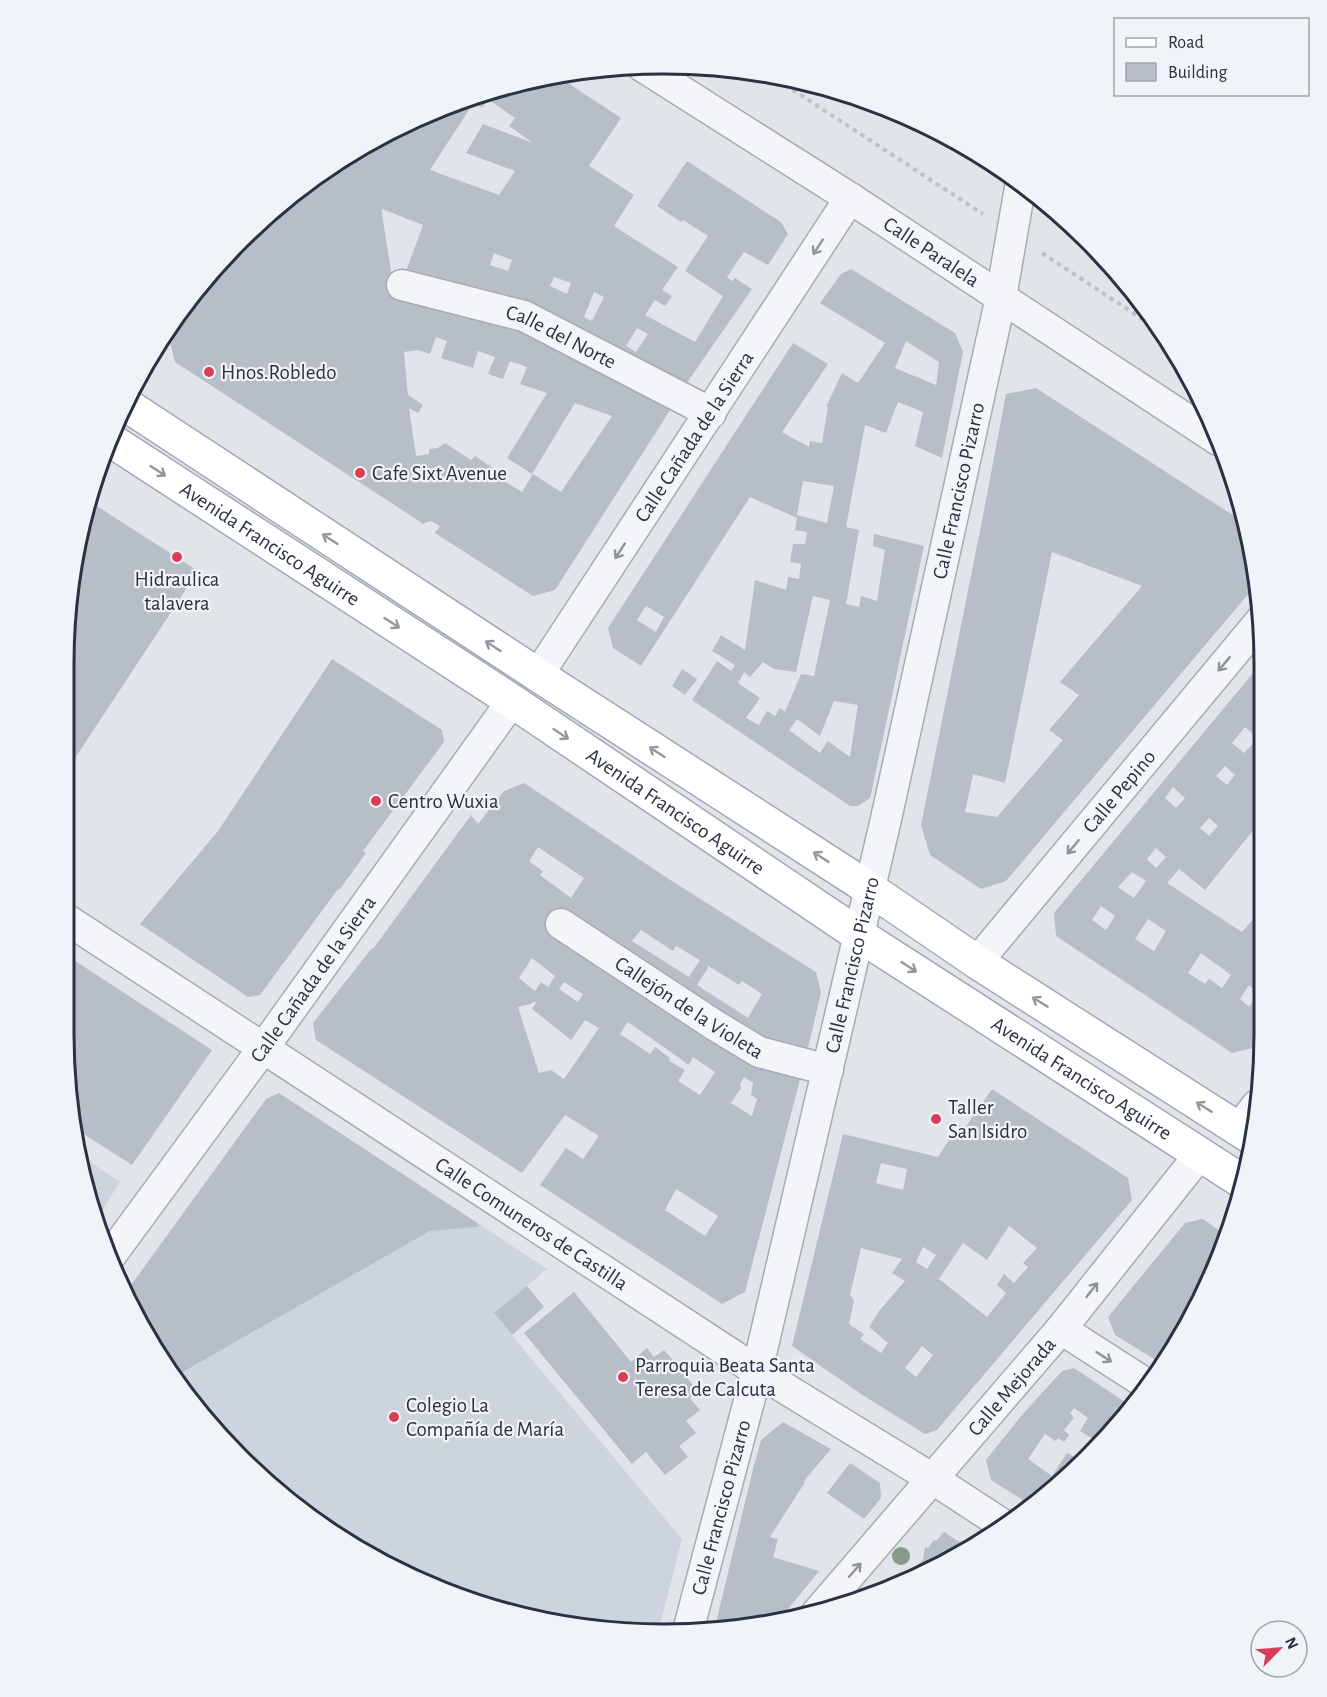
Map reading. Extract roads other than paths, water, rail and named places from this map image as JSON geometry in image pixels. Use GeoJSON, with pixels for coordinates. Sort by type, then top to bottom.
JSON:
{"type":"FeatureCollection","features":[{"type":"Feature","properties":{"kind":"main road","name":"Avenida Francisco Aguirre"},"geometry":{"type":"LineString","coordinates":[[132,408],[870,889],[977,962],[1246,1122]]}},
{"type":"Feature","properties":{"kind":"main road","name":"Avenida Francisco Aguirre"},"geometry":{"type":"LineString","coordinates":[[116,444],[512,701],[860,935],[1235,1177]]}},
{"type":"Feature","properties":{"kind":"street","name":"Calle Paralela"},"geometry":{"type":"LineString","coordinates":[[655,74],[850,198],[1206,432]]}},
{"type":"Feature","properties":{"kind":"street","name":"Calle Francisco Pizarro"},"geometry":{"type":"LineString","coordinates":[[690,1623],[757,1371],[860,935],[1001,297],[1019,192]]}},
{"type":"Feature","properties":{"kind":"street","name":"Calle Cañada de la Sierra"},"geometry":{"type":"LineString","coordinates":[[538,675],[850,198]]}},
{"type":"Feature","properties":{"kind":"street","name":"Calle del Norte"},"geometry":{"type":"LineString","coordinates":[[402,285],[524,316],[711,413]]}},
{"type":"Feature","properties":{"kind":"street","name":"Calle Pepino"},"geometry":{"type":"LineString","coordinates":[[977,962],[1252,631]]}},
{"type":"Feature","properties":{"kind":"street","name":"Calle Cañada de la Sierra"},"geometry":{"type":"LineString","coordinates":[[115,1250],[264,1047],[512,701]]}},
{"type":"Feature","properties":{"kind":"street","name":"Calle Comuneros de Castilla"},"geometry":{"type":"LineString","coordinates":[[74,924],[757,1371],[996,1520]]}},
{"type":"Feature","properties":{"kind":"street","name":"Callejón de la Violeta"},"geometry":{"type":"LineString","coordinates":[[561,924],[759,1052],[828,1070]]}},
{"type":"Feature","properties":{"kind":"street","name":"Calle Mejorada"},"geometry":{"type":"LineString","coordinates":[[829,1599],[1061,1329],[1200,1154]]}},
{"type":"Feature","properties":{"kind":"street"},"geometry":{"type":"LineString","coordinates":[[1061,1329],[1141,1380]]}},
{"type":"Feature","properties":{"kind":"place","name":"Hnos.Robledo"},"geometry":{"type":"Point","coordinates":[209,372]}},
{"type":"Feature","properties":{"kind":"place","name":"Cafe Sixt Avenue"},"geometry":{"type":"Point","coordinates":[360,473]}},
{"type":"Feature","properties":{"kind":"place","name":"Hidraulica talavera"},"geometry":{"type":"Point","coordinates":[177,557]}},
{"type":"Feature","properties":{"kind":"place","name":"Centro Wuxia"},"geometry":{"type":"Point","coordinates":[376,801]}},
{"type":"Feature","properties":{"kind":"place","name":"Taller San Isidro"},"geometry":{"type":"Point","coordinates":[936,1119]}},
{"type":"Feature","properties":{"kind":"place","name":"Parroquia Beata Santa Teresa de Calcuta"},"geometry":{"type":"Point","coordinates":[623,1377]}},
{"type":"Feature","properties":{"kind":"place","name":"Colegio La Compañía de María"},"geometry":{"type":"Point","coordinates":[394,1417]}}]}
